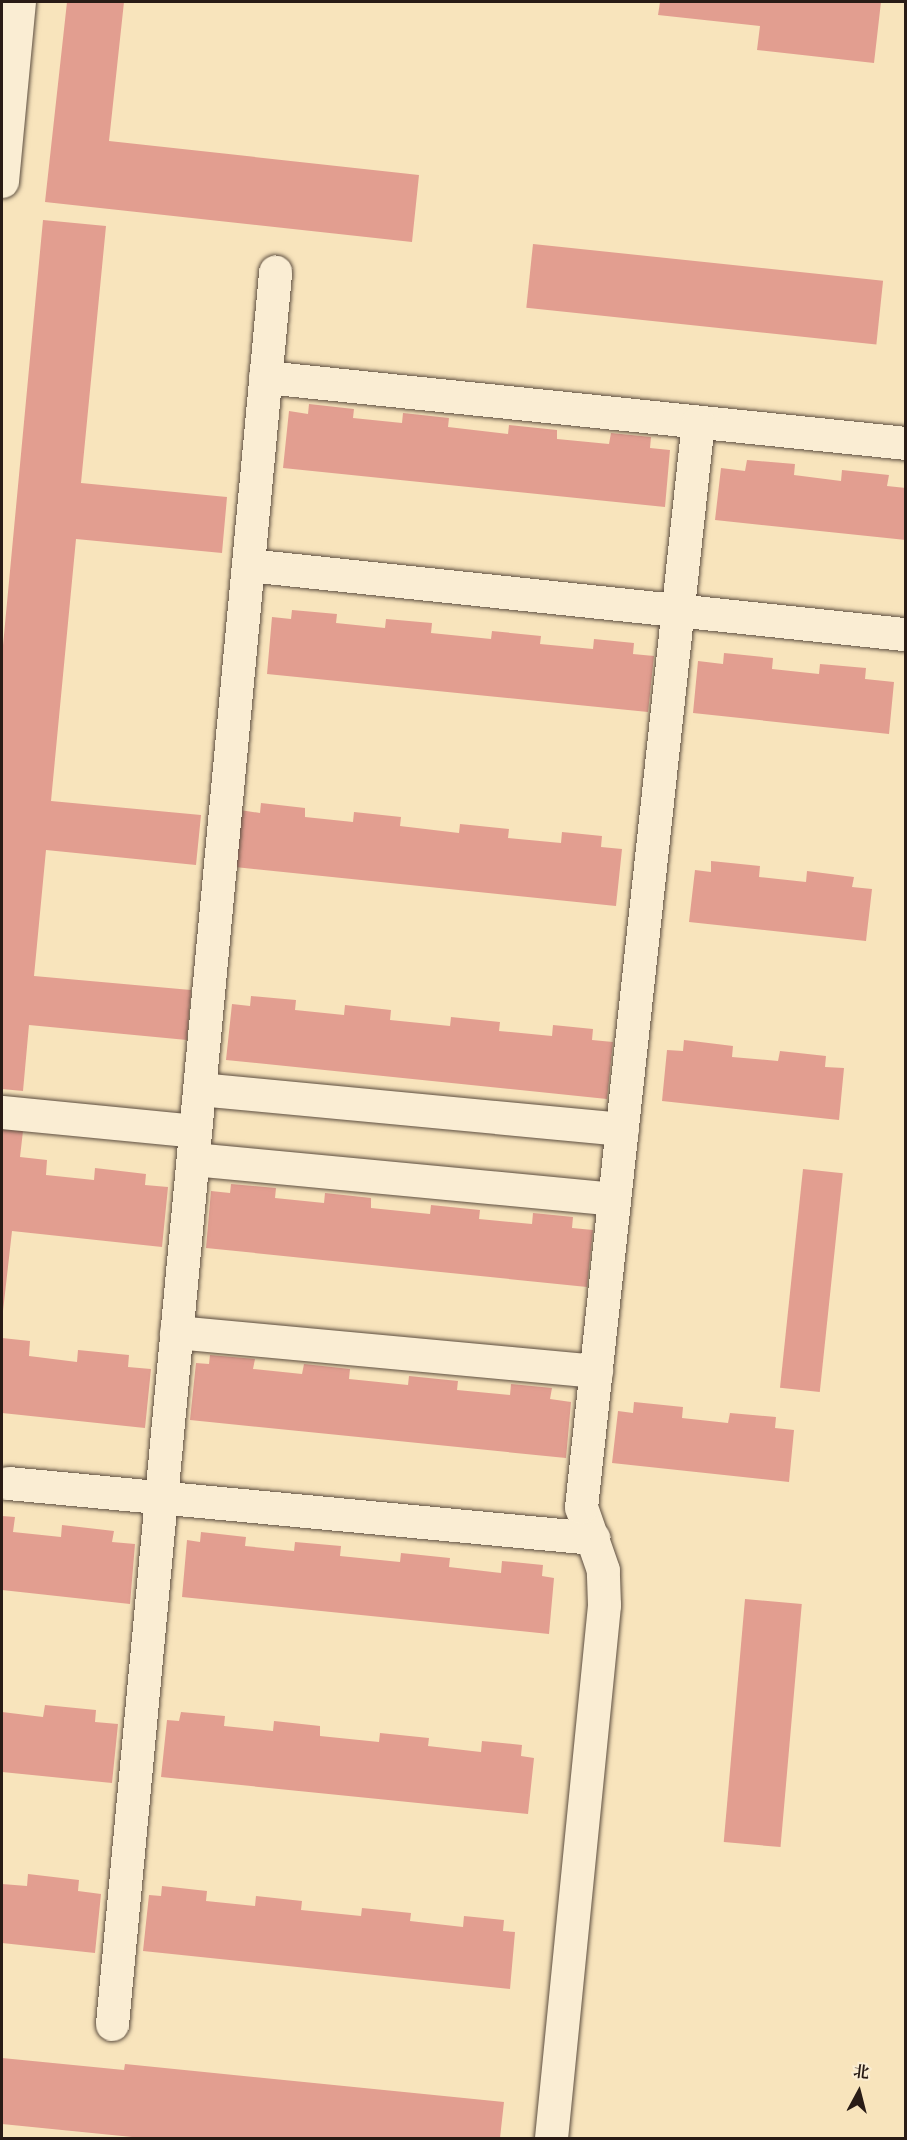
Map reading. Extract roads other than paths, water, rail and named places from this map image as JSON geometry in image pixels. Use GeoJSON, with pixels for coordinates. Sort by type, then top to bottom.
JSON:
{"type":"FeatureCollection","features":[{"type":"Feature","properties":{"kind":"street"},"geometry":{"type":"LineString","coordinates":[[2,181],[19,2]]}},
{"type":"Feature","properties":{"kind":"street"},"geometry":{"type":"LineString","coordinates":[[112,2024],[275,272]]}},
{"type":"Feature","properties":{"kind":"street"},"geometry":{"type":"LineString","coordinates":[[265,377],[906,443]]}},
{"type":"Feature","properties":{"kind":"street"},"geometry":{"type":"LineString","coordinates":[[551,2139],[604,1605],[603,1570],[581,1507],[698,422]]}},
{"type":"Feature","properties":{"kind":"street"},"geometry":{"type":"LineString","coordinates":[[248,565],[903,634]]}},
{"type":"Feature","properties":{"kind":"street"},"geometry":{"type":"LineString","coordinates":[[199,1089],[622,1129]]}},
{"type":"Feature","properties":{"kind":"street"},"geometry":{"type":"LineString","coordinates":[[2,1112],[194,1145],[614,1199]]}},
{"type":"Feature","properties":{"kind":"street"},"geometry":{"type":"LineString","coordinates":[[176,1332],[596,1371]]}},
{"type":"Feature","properties":{"kind":"street"},"geometry":{"type":"LineString","coordinates":[[8,1483],[593,1538]]}}]}
